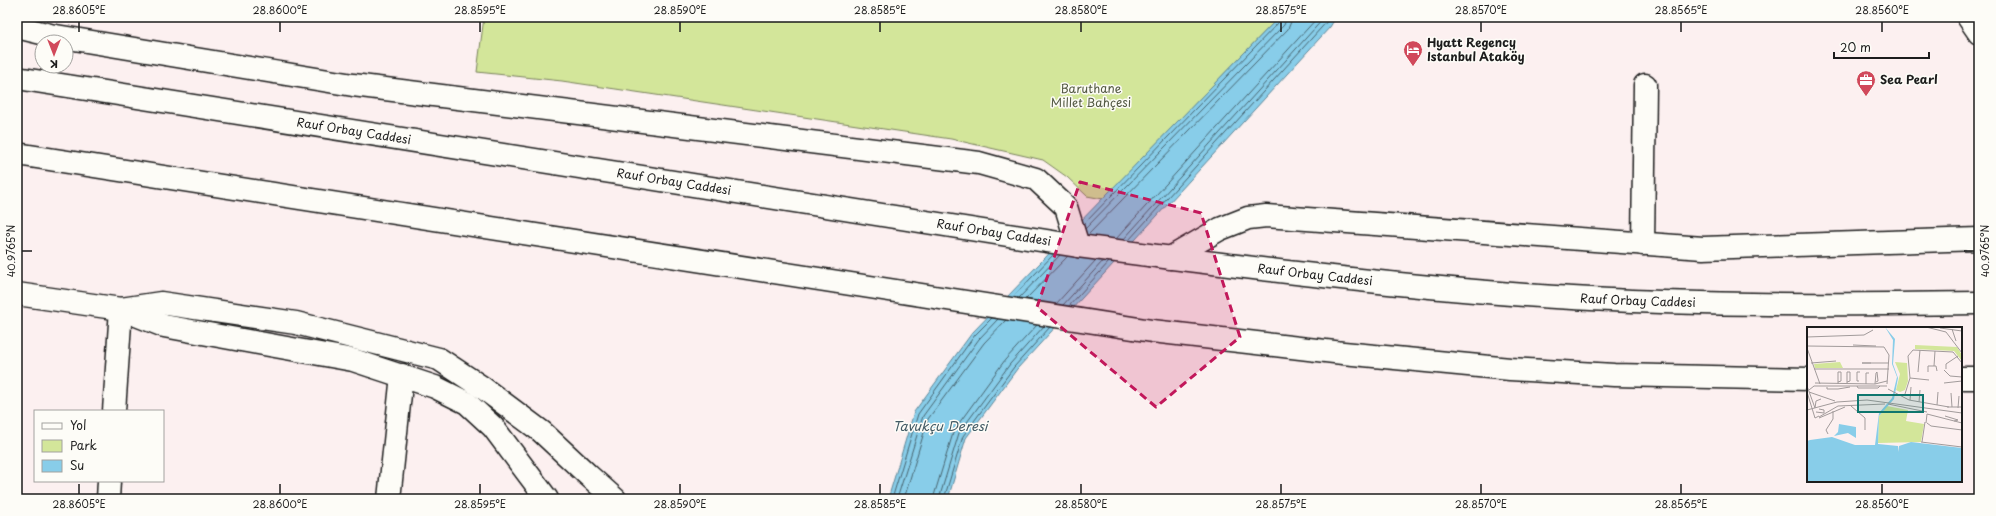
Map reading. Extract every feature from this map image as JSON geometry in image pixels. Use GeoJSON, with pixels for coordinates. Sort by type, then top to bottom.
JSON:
{"type":"FeatureCollection","features":[{"type":"Feature","properties":{"kind":"main road"},"geometry":{"type":"LineString","coordinates":[[1968,17],[1979,33]]}},
{"type":"Feature","properties":{"kind":"main road"},"geometry":{"type":"LineString","coordinates":[[17,27],[50,35],[353,85],[979,163],[1036,179],[1066,207],[1078,246]]}},
{"type":"Feature","properties":{"kind":"main road","name":"Rauf Orbay Caddesi"},"geometry":{"type":"LineString","coordinates":[[17,78],[1078,246],[1170,258],[1526,295],[1807,306],[1979,303]]}},
{"type":"Feature","properties":{"kind":"main road"},"geometry":{"type":"LineString","coordinates":[[1643,244],[1645,85]]}},
{"type":"Feature","properties":{"kind":"main road"},"geometry":{"type":"LineString","coordinates":[[17,154],[1152,331],[1343,353],[1510,369],[1622,375],[1807,379]]}},
{"type":"Feature","properties":{"kind":"main road"},"geometry":{"type":"LineString","coordinates":[[1170,258],[1220,229],[1248,218],[1266,216],[1703,248],[1979,239]]}},
{"type":"Feature","properties":{"kind":"main road"},"geometry":{"type":"LineString","coordinates":[[17,294],[121,309],[164,326],[353,360],[435,387],[467,403],[493,427],[547,499]]}},
{"type":"Feature","properties":{"kind":"main road"},"geometry":{"type":"LineString","coordinates":[[121,309],[161,303],[296,323],[438,359],[483,388],[542,432],[615,499]]}},
{"type":"Feature","properties":{"kind":"main road"},"geometry":{"type":"LineString","coordinates":[[114,410],[121,309]]}},
{"type":"Feature","properties":{"kind":"main road"},"geometry":{"type":"LineString","coordinates":[[389,499],[402,375]]}},
{"type":"Feature","properties":{"kind":"main road"},"geometry":{"type":"LineString","coordinates":[[1962,378],[1979,378]]}},
{"type":"Feature","properties":{"kind":"main road"},"geometry":{"type":"LineString","coordinates":[[108,499],[109,482]]}},
{"type":"Feature","properties":{"kind":"highlighted area"},"geometry":{"type":"Polygon","coordinates":[[[1080,182],[1201,213],[1240,337],[1156,407],[1037,307],[1080,182]]]}},
{"type":"Feature","properties":{"kind":"green space","name":"Baruthane Millet Bahçesi"},"geometry":{"type":"Polygon","coordinates":[[[484,17],[1279,17],[1103,199],[1087,196],[1067,177],[1043,160],[951,139],[562,81],[477,72],[484,17]]]}},
{"type":"Feature","properties":{"kind":"water","name":"Tavukçu Deresi"},"geometry":{"type":"Polygon","coordinates":[[[1279,17],[1336,17],[1330,27],[1017,369],[966,438],[948,499],[888,499],[914,412],[972,333],[1279,17]]]}},
{"type":"Feature","properties":{"kind":"place","name":"Hyatt Regency Istanbul Ataköy"},"geometry":{"type":"Point","coordinates":[1413,67]}},
{"type":"Feature","properties":{"kind":"place","name":"Sea Pearl"},"geometry":{"type":"Point","coordinates":[1866,97]}}]}
